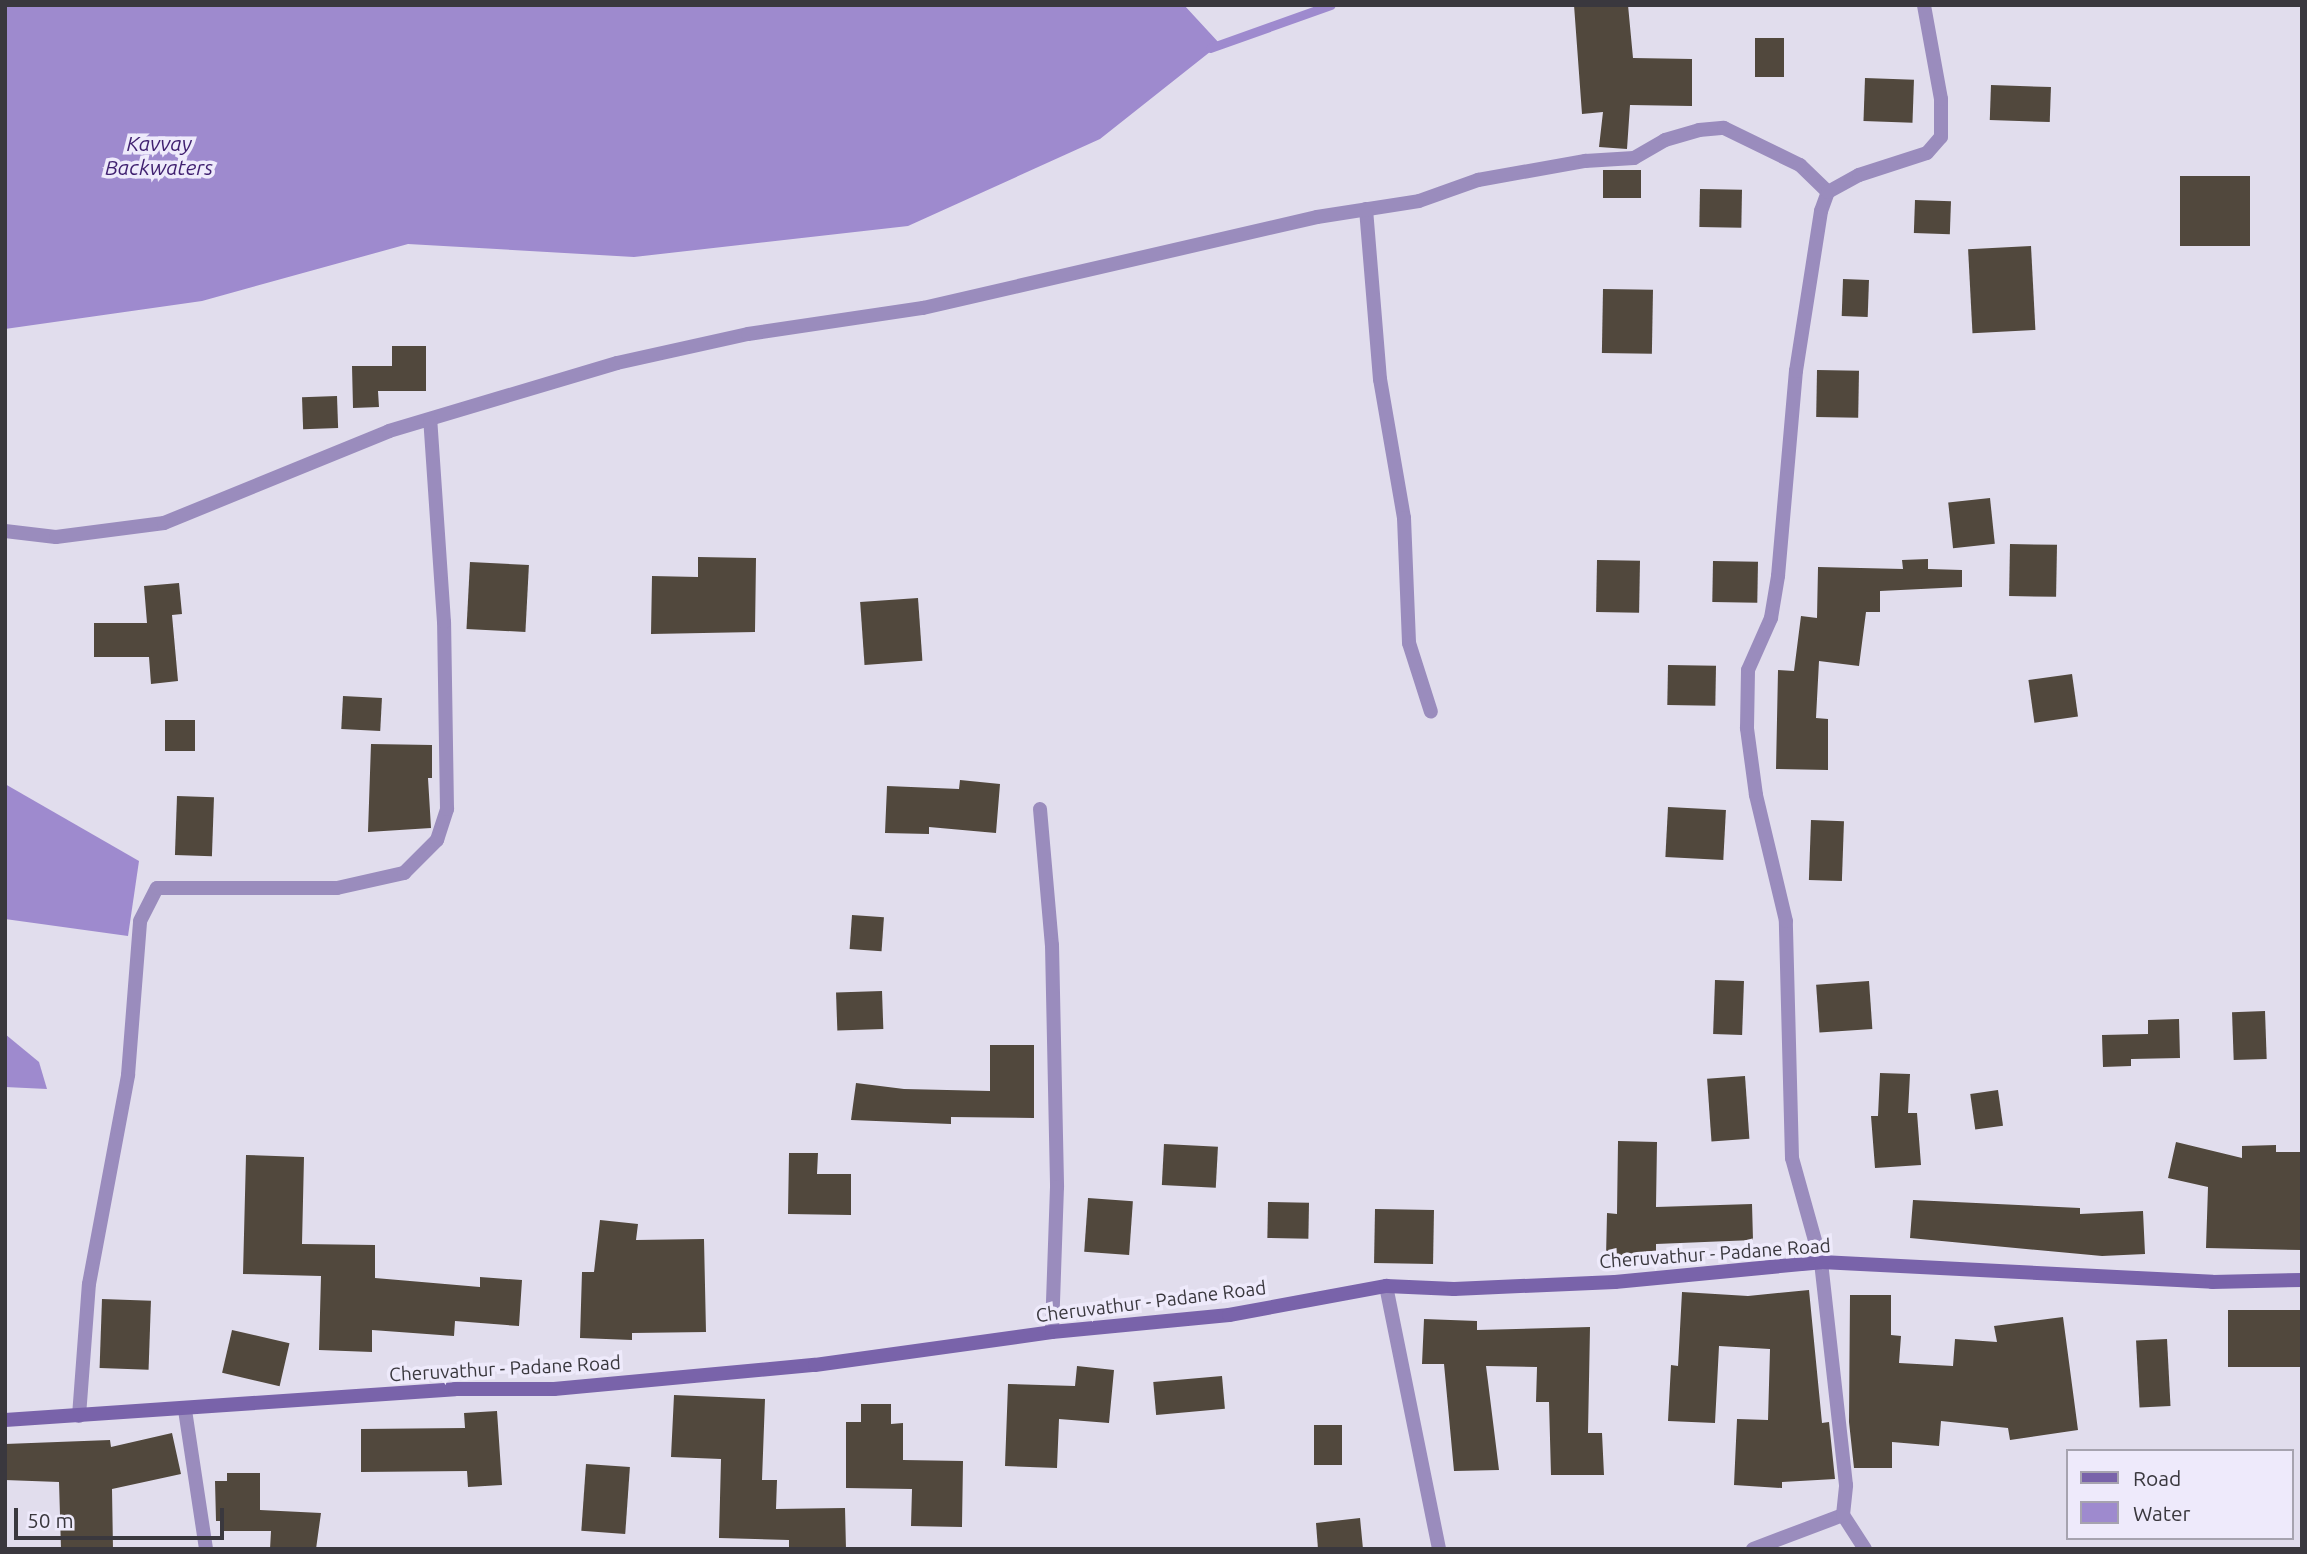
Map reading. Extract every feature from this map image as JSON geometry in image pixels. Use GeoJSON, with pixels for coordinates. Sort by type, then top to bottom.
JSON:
{"type":"FeatureCollection","features":[{"type":"Feature","properties":{"kind":"main road","name":"Cheruvathur - Padane Road"},"geometry":{"type":"LineString","coordinates":[[5,1420],[185,1410],[455,1389],[554,1389],[815,1365],[1052,1332],[1229,1315],[1386,1286],[1454,1289],[1615,1282],[1821,1262],[2212,1282],[2302,1280]]}},
{"type":"Feature","properties":{"kind":"street"},"geometry":{"type":"LineString","coordinates":[[1865,1549],[1843,1516],[1846,1478],[1821,1262],[1792,1158],[1786,920],[1756,795],[1747,728],[1748,670],[1773,607],[1796,371],[1821,211],[1828,192],[1859,175],[1927,153],[1941,137],[1941,99],[1924,5]]}},
{"type":"Feature","properties":{"kind":"street"},"geometry":{"type":"LineString","coordinates":[[5,531],[57,537],[164,523],[389,431],[617,363],[748,334],[923,308],[1366,209],[1419,201],[1478,180],[1585,161],[1634,158],[1665,139],[1724,128],[1800,165],[1828,192]]}},
{"type":"Feature","properties":{"kind":"street"},"geometry":{"type":"LineString","coordinates":[[1366,209],[1380,379],[1404,518],[1409,643],[1431,712]]}},
{"type":"Feature","properties":{"kind":"street"},"geometry":{"type":"LineString","coordinates":[[79,1416],[89,1284],[128,1075],[140,921],[157,888],[337,888],[404,873],[437,840],[447,809],[444,622],[430,419]]}},
{"type":"Feature","properties":{"kind":"street"},"geometry":{"type":"LineString","coordinates":[[1040,809],[1052,945],[1057,1187],[1052,1332]]}},
{"type":"Feature","properties":{"kind":"street"},"geometry":{"type":"LineString","coordinates":[[1386,1286],[1439,1549]]}},
{"type":"Feature","properties":{"kind":"street"},"geometry":{"type":"LineString","coordinates":[[185,1410],[206,1549]]}},
{"type":"Feature","properties":{"kind":"street"},"geometry":{"type":"LineString","coordinates":[[1753,1549],[1843,1516]]}},
{"type":"Feature","properties":{"kind":"water","name":"Kavvay Backwaters"},"geometry":{"type":"Polygon","coordinates":[[[5,5],[1184,5],[1220,44],[1100,139],[908,226],[634,257],[408,244],[202,301],[5,329],[5,5]]]}},
{"type":"Feature","properties":{"kind":"water"},"geometry":{"type":"Polygon","coordinates":[[[5,784],[139,861],[128,936],[5,919],[5,784]]]}},
{"type":"Feature","properties":{"kind":"water"},"geometry":{"type":"Polygon","coordinates":[[[5,1034],[39,1062],[47,1089],[5,1087],[5,1034]]]}},
{"type":"Feature","properties":{"kind":"building"},"geometry":{"type":"Polygon","coordinates":[[[1574,5],[1628,5],[1633,58],[1692,59],[1692,106],[1630,105],[1627,149],[1599,147],[1603,112],[1582,114],[1574,5]]]}},
{"type":"Feature","properties":{"kind":"building"},"geometry":{"type":"Polygon","coordinates":[[[1755,38],[1784,38],[1784,77],[1755,77],[1755,38]]]}},
{"type":"Feature","properties":{"kind":"building"},"geometry":{"type":"Polygon","coordinates":[[[1865,78],[1914,80],[1912,123],[1863,121],[1865,78]]]}},
{"type":"Feature","properties":{"kind":"building"},"geometry":{"type":"Polygon","coordinates":[[[1991,85],[2051,87],[2050,122],[1990,120],[1991,85]]]}},
{"type":"Feature","properties":{"kind":"building"},"geometry":{"type":"Polygon","coordinates":[[[1603,170],[1641,170],[1641,198],[1603,198],[1603,170]]]}},
{"type":"Feature","properties":{"kind":"building"},"geometry":{"type":"Polygon","coordinates":[[[2180,176],[2250,176],[2250,246],[2180,246],[2180,176]]]}},
{"type":"Feature","properties":{"kind":"building"},"geometry":{"type":"Polygon","coordinates":[[[1700,189],[1742,190],[1741,228],[1699,227],[1700,189]]]}},
{"type":"Feature","properties":{"kind":"building"},"geometry":{"type":"Polygon","coordinates":[[[1915,200],[1951,201],[1950,234],[1914,233],[1915,200]]]}},
{"type":"Feature","properties":{"kind":"building"},"geometry":{"type":"Polygon","coordinates":[[[2031,246],[2035,330],[1972,333],[1968,249],[2031,246]]]}},
{"type":"Feature","properties":{"kind":"building"},"geometry":{"type":"Polygon","coordinates":[[[1843,279],[1869,280],[1868,317],[1842,316],[1843,279]]]}},
{"type":"Feature","properties":{"kind":"building"},"geometry":{"type":"Polygon","coordinates":[[[1603,289],[1653,290],[1652,354],[1602,353],[1603,289]]]}},
{"type":"Feature","properties":{"kind":"building"},"geometry":{"type":"Polygon","coordinates":[[[392,346],[426,346],[426,391],[378,391],[379,407],[353,408],[352,366],[392,366],[392,346]]]}},
{"type":"Feature","properties":{"kind":"building"},"geometry":{"type":"Polygon","coordinates":[[[1817,370],[1859,371],[1858,418],[1816,417],[1817,370]]]}},
{"type":"Feature","properties":{"kind":"building"},"geometry":{"type":"Polygon","coordinates":[[[337,396],[338,428],[303,429],[302,397],[337,396]]]}},
{"type":"Feature","properties":{"kind":"building"},"geometry":{"type":"Polygon","coordinates":[[[1990,498],[1995,544],[1953,548],[1948,502],[1990,498]]]}},
{"type":"Feature","properties":{"kind":"building"},"geometry":{"type":"Polygon","coordinates":[[[2010,544],[2057,545],[2056,597],[2009,596],[2010,544]]]}},
{"type":"Feature","properties":{"kind":"building"},"geometry":{"type":"Polygon","coordinates":[[[698,557],[756,558],[755,632],[651,634],[652,576],[698,577],[698,557]]]}},
{"type":"Feature","properties":{"kind":"building"},"geometry":{"type":"Polygon","coordinates":[[[1928,559],[1928,569],[1962,570],[1962,587],[1880,591],[1880,612],[1866,612],[1859,666],[1819,661],[1816,718],[1828,719],[1828,770],[1776,769],[1778,670],[1794,671],[1801,616],[1817,618],[1818,567],[1903,569],[1902,560],[1928,559]]]}},
{"type":"Feature","properties":{"kind":"building"},"geometry":{"type":"Polygon","coordinates":[[[1597,560],[1640,561],[1639,613],[1596,612],[1597,560]]]}},
{"type":"Feature","properties":{"kind":"building"},"geometry":{"type":"Polygon","coordinates":[[[1713,561],[1758,562],[1757,603],[1712,602],[1713,561]]]}},
{"type":"Feature","properties":{"kind":"building"},"geometry":{"type":"Polygon","coordinates":[[[470,562],[529,565],[525,632],[466,629],[470,562]]]}},
{"type":"Feature","properties":{"kind":"building"},"geometry":{"type":"Polygon","coordinates":[[[179,583],[182,614],[172,615],[178,681],[151,684],[149,657],[94,657],[94,623],[147,623],[144,586],[179,583]]]}},
{"type":"Feature","properties":{"kind":"building"},"geometry":{"type":"Polygon","coordinates":[[[918,598],[922,661],[865,665],[860,602],[918,598]]]}},
{"type":"Feature","properties":{"kind":"building"},"geometry":{"type":"Polygon","coordinates":[[[1668,665],[1716,666],[1715,706],[1667,705],[1668,665]]]}},
{"type":"Feature","properties":{"kind":"building"},"geometry":{"type":"Polygon","coordinates":[[[2072,674],[2078,717],[2034,723],[2028,680],[2072,674]]]}},
{"type":"Feature","properties":{"kind":"building"},"geometry":{"type":"Polygon","coordinates":[[[343,696],[382,698],[380,731],[341,729],[343,696]]]}},
{"type":"Feature","properties":{"kind":"building"},"geometry":{"type":"Polygon","coordinates":[[[165,720],[195,720],[195,751],[165,751],[165,720]]]}},
{"type":"Feature","properties":{"kind":"building"},"geometry":{"type":"Polygon","coordinates":[[[371,744],[432,745],[432,778],[428,778],[431,828],[368,832],[371,744]]]}},
{"type":"Feature","properties":{"kind":"building"},"geometry":{"type":"Polygon","coordinates":[[[960,780],[1000,784],[996,833],[929,827],[929,834],[885,833],[887,786],[959,789],[960,780]]]}},
{"type":"Feature","properties":{"kind":"building"},"geometry":{"type":"Polygon","coordinates":[[[177,796],[214,797],[212,856],[175,855],[177,796]]]}},
{"type":"Feature","properties":{"kind":"building"},"geometry":{"type":"Polygon","coordinates":[[[1668,807],[1726,810],[1723,860],[1665,857],[1668,807]]]}},
{"type":"Feature","properties":{"kind":"building"},"geometry":{"type":"Polygon","coordinates":[[[1811,820],[1844,821],[1842,881],[1809,880],[1811,820]]]}},
{"type":"Feature","properties":{"kind":"building"},"geometry":{"type":"Polygon","coordinates":[[[852,915],[884,917],[882,951],[850,949],[852,915]]]}},
{"type":"Feature","properties":{"kind":"building"},"geometry":{"type":"Polygon","coordinates":[[[1715,980],[1744,981],[1742,1035],[1713,1034],[1715,980]]]}},
{"type":"Feature","properties":{"kind":"building"},"geometry":{"type":"Polygon","coordinates":[[[1869,981],[1872,1029],[1819,1033],[1816,985],[1869,981]]]}},
{"type":"Feature","properties":{"kind":"building"},"geometry":{"type":"Polygon","coordinates":[[[882,991],[883,1029],[837,1031],[836,993],[882,991]]]}},
{"type":"Feature","properties":{"kind":"building"},"geometry":{"type":"Polygon","coordinates":[[[2265,1011],[2267,1059],[2234,1060],[2232,1012],[2265,1011]]]}},
{"type":"Feature","properties":{"kind":"building"},"geometry":{"type":"Polygon","coordinates":[[[2179,1019],[2180,1058],[2131,1059],[2131,1066],[2103,1067],[2102,1035],[2148,1034],[2148,1020],[2179,1019]]]}},
{"type":"Feature","properties":{"kind":"building"},"geometry":{"type":"Polygon","coordinates":[[[990,1045],[1034,1045],[1034,1118],[951,1117],[951,1124],[851,1120],[856,1083],[904,1089],[990,1091],[990,1045]]]}},
{"type":"Feature","properties":{"kind":"building"},"geometry":{"type":"Polygon","coordinates":[[[1880,1073],[1910,1074],[1908,1113],[1917,1113],[1921,1165],[1875,1168],[1871,1116],[1878,1116],[1880,1073]]]}},
{"type":"Feature","properties":{"kind":"building"},"geometry":{"type":"Polygon","coordinates":[[[1745,1076],[1749,1139],[1711,1141],[1707,1079],[1745,1076]]]}},
{"type":"Feature","properties":{"kind":"building"},"geometry":{"type":"Polygon","coordinates":[[[1998,1090],[2003,1126],[1975,1130],[1970,1094],[1998,1090]]]}},
{"type":"Feature","properties":{"kind":"building"},"geometry":{"type":"Polygon","coordinates":[[[1618,1141],[1657,1142],[1656,1207],[1752,1204],[1753,1240],[1656,1244],[1656,1258],[1606,1257],[1607,1213],[1617,1214],[1618,1141]]]}},
{"type":"Feature","properties":{"kind":"building"},"geometry":{"type":"Polygon","coordinates":[[[2176,1142],[2242,1158],[2242,1146],[2276,1145],[2276,1152],[2302,1152],[2302,1250],[2206,1248],[2208,1187],[2168,1178],[2176,1142]]]}},
{"type":"Feature","properties":{"kind":"building"},"geometry":{"type":"Polygon","coordinates":[[[1164,1144],[1218,1147],[1216,1188],[1162,1185],[1164,1144]]]}},
{"type":"Feature","properties":{"kind":"building"},"geometry":{"type":"Polygon","coordinates":[[[789,1153],[818,1153],[817,1174],[851,1174],[851,1215],[788,1214],[789,1153]]]}},
{"type":"Feature","properties":{"kind":"building"},"geometry":{"type":"Polygon","coordinates":[[[246,1155],[304,1157],[302,1244],[375,1245],[375,1278],[480,1287],[480,1277],[522,1280],[519,1326],[455,1321],[454,1336],[372,1330],[372,1352],[319,1350],[321,1276],[243,1274],[246,1155]]]}},
{"type":"Feature","properties":{"kind":"building"},"geometry":{"type":"Polygon","coordinates":[[[1088,1198],[1133,1201],[1129,1255],[1084,1252],[1088,1198]]]}},
{"type":"Feature","properties":{"kind":"building"},"geometry":{"type":"Polygon","coordinates":[[[1913,1200],[2080,1208],[2080,1214],[2143,1211],[2145,1254],[2102,1256],[1910,1238],[1913,1200]]]}},
{"type":"Feature","properties":{"kind":"building"},"geometry":{"type":"Polygon","coordinates":[[[1268,1202],[1309,1203],[1308,1239],[1267,1238],[1268,1202]]]}},
{"type":"Feature","properties":{"kind":"building"},"geometry":{"type":"Polygon","coordinates":[[[1375,1209],[1434,1210],[1433,1264],[1374,1263],[1375,1209]]]}},
{"type":"Feature","properties":{"kind":"building"},"geometry":{"type":"Polygon","coordinates":[[[600,1220],[638,1224],[636,1240],[704,1239],[706,1332],[632,1333],[632,1340],[580,1338],[582,1272],[594,1272],[600,1220]]]}},
{"type":"Feature","properties":{"kind":"building"},"geometry":{"type":"Polygon","coordinates":[[[1809,1290],[1822,1423],[1829,1422],[1835,1479],[1782,1482],[1782,1488],[1734,1485],[1737,1419],[1768,1420],[1770,1349],[1719,1346],[1715,1423],[1668,1421],[1671,1365],[1678,1366],[1682,1292],[1748,1296],[1809,1290]]]}},
{"type":"Feature","properties":{"kind":"building"},"geometry":{"type":"Polygon","coordinates":[[[1850,1295],[1891,1295],[1891,1335],[1901,1336],[1899,1363],[1953,1366],[1955,1339],[1997,1342],[1994,1326],[2063,1317],[2078,1430],[2010,1440],[2008,1428],[1941,1421],[1939,1446],[1892,1442],[1892,1468],[1854,1468],[1849,1422],[1850,1295]]]}},
{"type":"Feature","properties":{"kind":"building"},"geometry":{"type":"Polygon","coordinates":[[[102,1299],[151,1301],[149,1370],[100,1368],[102,1299]]]}},
{"type":"Feature","properties":{"kind":"building"},"geometry":{"type":"Polygon","coordinates":[[[2228,1310],[2302,1310],[2302,1367],[2228,1367],[2228,1310]]]}},
{"type":"Feature","properties":{"kind":"building"},"geometry":{"type":"Polygon","coordinates":[[[1424,1319],[1477,1321],[1477,1330],[1590,1327],[1588,1433],[1602,1433],[1604,1475],[1551,1475],[1549,1402],[1536,1402],[1537,1367],[1486,1366],[1499,1470],[1454,1471],[1444,1364],[1422,1364],[1424,1319]]]}},
{"type":"Feature","properties":{"kind":"building"},"geometry":{"type":"Polygon","coordinates":[[[232,1330],[289,1343],[280,1386],[222,1373],[232,1330]]]}},
{"type":"Feature","properties":{"kind":"building"},"geometry":{"type":"Polygon","coordinates":[[[2167,1339],[2171,1406],[2140,1408],[2136,1341],[2167,1339]]]}},
{"type":"Feature","properties":{"kind":"building"},"geometry":{"type":"Polygon","coordinates":[[[1077,1366],[1114,1370],[1109,1423],[1059,1419],[1057,1468],[1005,1466],[1008,1384],[1075,1386],[1077,1366]]]}},
{"type":"Feature","properties":{"kind":"building"},"geometry":{"type":"Polygon","coordinates":[[[1222,1376],[1225,1409],[1156,1415],[1153,1382],[1222,1376]]]}},
{"type":"Feature","properties":{"kind":"building"},"geometry":{"type":"Polygon","coordinates":[[[674,1395],[765,1399],[762,1480],[777,1480],[776,1509],[845,1508],[846,1549],[789,1549],[789,1540],[719,1538],[721,1459],[671,1457],[674,1395]]]}},
{"type":"Feature","properties":{"kind":"building"},"geometry":{"type":"Polygon","coordinates":[[[861,1404],[891,1404],[891,1424],[903,1423],[903,1460],[963,1461],[962,1527],[911,1526],[912,1489],[846,1488],[846,1422],[861,1422],[861,1404]]]}},
{"type":"Feature","properties":{"kind":"building"},"geometry":{"type":"Polygon","coordinates":[[[497,1411],[502,1485],[468,1487],[467,1471],[361,1472],[361,1429],[465,1428],[464,1413],[497,1411]]]}},
{"type":"Feature","properties":{"kind":"building"},"geometry":{"type":"Polygon","coordinates":[[[1314,1425],[1342,1425],[1342,1465],[1314,1465],[1314,1425]]]}},
{"type":"Feature","properties":{"kind":"building"},"geometry":{"type":"Polygon","coordinates":[[[172,1433],[181,1474],[112,1489],[113,1549],[61,1549],[59,1482],[5,1480],[5,1444],[110,1440],[111,1447],[172,1433]]]}},
{"type":"Feature","properties":{"kind":"building"},"geometry":{"type":"Polygon","coordinates":[[[586,1464],[630,1467],[625,1534],[581,1531],[586,1464]]]}},
{"type":"Feature","properties":{"kind":"building"},"geometry":{"type":"Polygon","coordinates":[[[227,1473],[260,1473],[260,1510],[321,1513],[316,1549],[270,1549],[271,1531],[222,1531],[221,1521],[216,1521],[215,1481],[227,1481],[227,1473]]]}},
{"type":"Feature","properties":{"kind":"building"},"geometry":{"type":"Polygon","coordinates":[[[1360,1518],[1363,1549],[1318,1549],[1316,1523],[1360,1518]]]}},
{"type":"Feature","properties":{"kind":"waterway"},"geometry":{"type":"LineString","coordinates":[[1210,48],[1331,5]]}}]}
